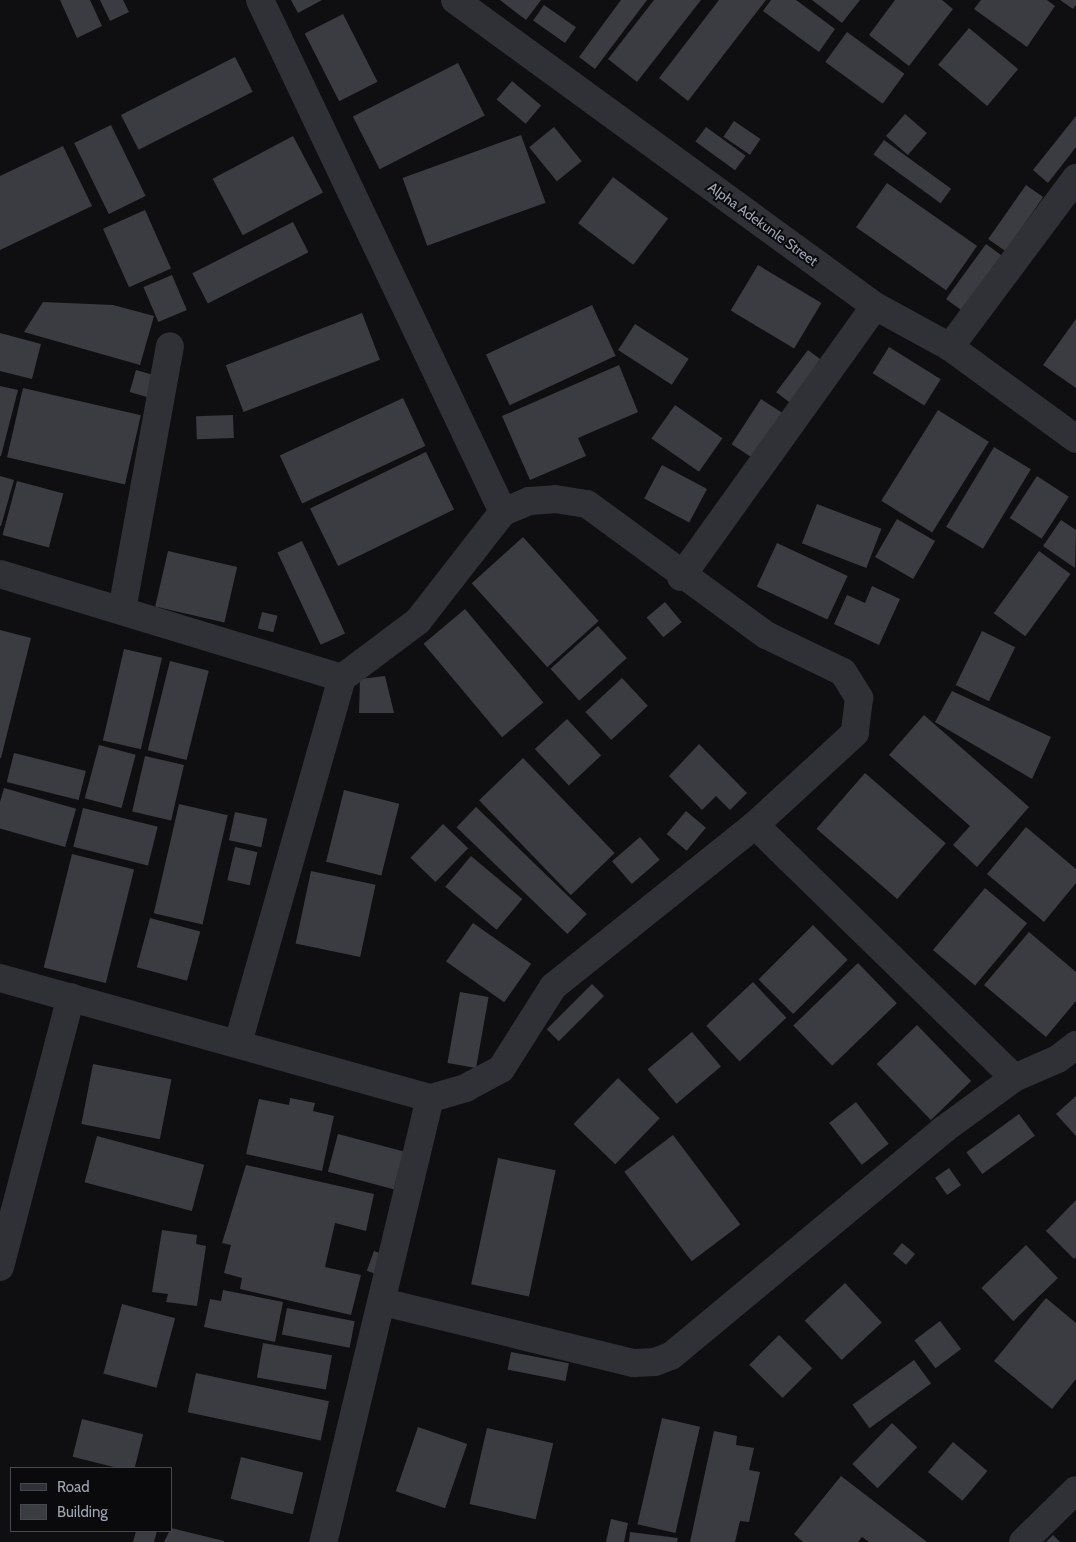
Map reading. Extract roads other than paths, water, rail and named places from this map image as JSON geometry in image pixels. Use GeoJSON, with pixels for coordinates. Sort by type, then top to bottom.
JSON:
{"type":"FeatureCollection","features":[{"type":"Feature","properties":{"kind":"street"},"geometry":{"type":"LineString","coordinates":[[260,0],[503,512]]}},
{"type":"Feature","properties":{"kind":"street","name":"Alpha Adekunle Street"},"geometry":{"type":"LineString","coordinates":[[455,0],[876,306],[950,346],[1076,439]]}},
{"type":"Feature","properties":{"kind":"street"},"geometry":{"type":"LineString","coordinates":[[950,346],[1076,178]]}},
{"type":"Feature","properties":{"kind":"street"},"geometry":{"type":"LineString","coordinates":[[681,577],[876,306]]}},
{"type":"Feature","properties":{"kind":"street"},"geometry":{"type":"LineString","coordinates":[[122,610],[170,346]]}},
{"type":"Feature","properties":{"kind":"street"},"geometry":{"type":"LineString","coordinates":[[0,978],[430,1098],[466,1088],[500,1069],[553,987],[755,824],[855,733],[859,698],[843,672],[766,635],[681,577],[587,504],[529,502],[503,512],[418,621],[342,678],[238,1043]]}},
{"type":"Feature","properties":{"kind":"street"},"geometry":{"type":"LineString","coordinates":[[0,574],[342,678]]}},
{"type":"Feature","properties":{"kind":"street"},"geometry":{"type":"LineString","coordinates":[[755,824],[1014,1078]]}},
{"type":"Feature","properties":{"kind":"street"},"geometry":{"type":"LineString","coordinates":[[0,1267],[71,997]]}},
{"type":"Feature","properties":{"kind":"street"},"geometry":{"type":"LineString","coordinates":[[383,1302],[634,1363],[654,1362],[671,1356],[943,1130],[1014,1078],[1058,1059],[1076,1045]]}},
{"type":"Feature","properties":{"kind":"street"},"geometry":{"type":"LineString","coordinates":[[323,1542],[383,1302],[430,1098]]}},
{"type":"Feature","properties":{"kind":"street"},"geometry":{"type":"LineString","coordinates":[[1024,1542],[1076,1490]]}}]}
